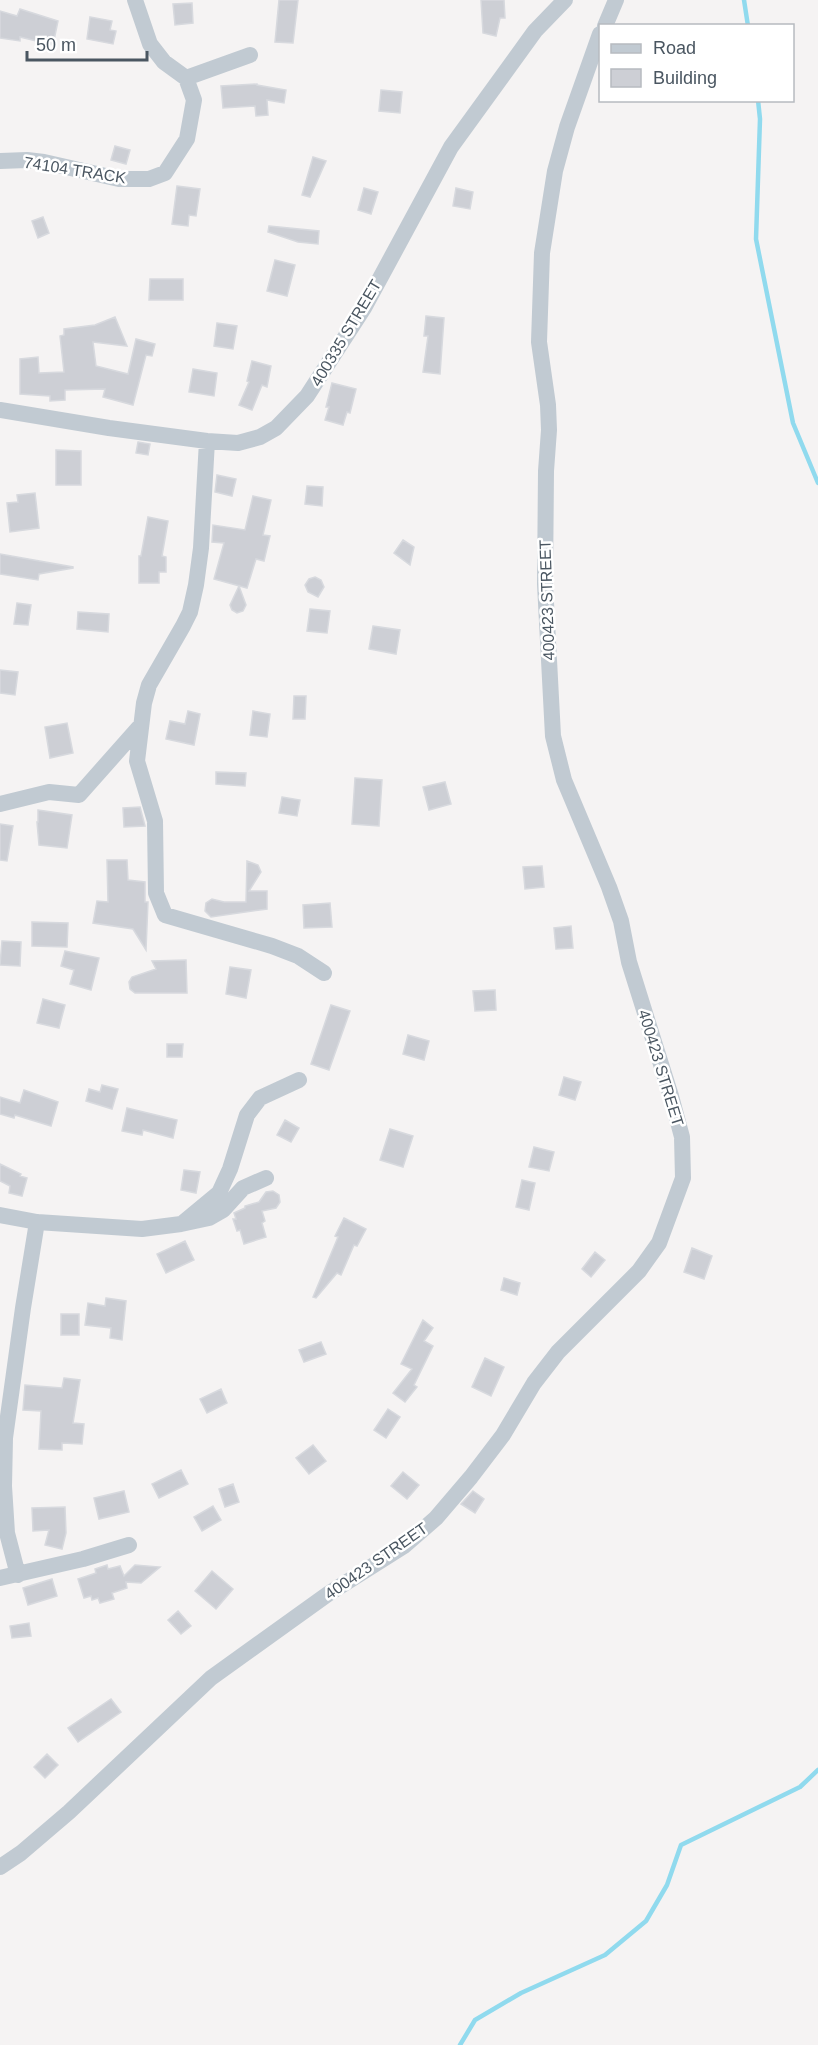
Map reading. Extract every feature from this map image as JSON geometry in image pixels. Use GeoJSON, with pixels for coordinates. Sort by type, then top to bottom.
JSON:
{"type":"FeatureCollection","features":[{"type":"Feature","properties":{"kind":"street"},"geometry":{"type":"LineString","coordinates":[[135,0],[150,44],[164,62],[186,78],[250,55]]}},
{"type":"Feature","properties":{"kind":"street","name":"400335 STREET"},"geometry":{"type":"LineString","coordinates":[[0,410],[207,441],[238,443],[260,437],[276,428],[307,396],[364,308],[451,147],[535,32],[565,0]]}},
{"type":"Feature","properties":{"kind":"street"},"geometry":{"type":"LineString","coordinates":[[605,24],[616,0]]}},
{"type":"Feature","properties":{"kind":"street","name":"400423 STREET"},"geometry":{"type":"LineString","coordinates":[[0,1867],[21,1853],[69,1812],[211,1677],[311,1606],[404,1546],[436,1518],[471,1478],[503,1435],[534,1383],[558,1352],[639,1271],[659,1243],[683,1178],[682,1137],[629,962],[621,921],[564,780],[553,736],[545,584],[546,471],[549,430],[548,405],[539,342],[542,253],[555,171],[567,127],[599,37]]}},
{"type":"Feature","properties":{"kind":"street","name":"74104 TRACK"},"geometry":{"type":"LineString","coordinates":[[0,161],[44,162],[119,178],[149,179],[165,173],[187,139],[194,100],[186,78]]}},
{"type":"Feature","properties":{"kind":"street"},"geometry":{"type":"LineString","coordinates":[[207,441],[201,548],[190,612],[149,685],[141,725],[137,761],[155,821],[156,893],[165,915],[272,946],[298,956],[324,973]]}},
{"type":"Feature","properties":{"kind":"street"},"geometry":{"type":"LineString","coordinates":[[0,804],[49,792],[79,795],[141,725]]}},
{"type":"Feature","properties":{"kind":"street"},"geometry":{"type":"LineString","coordinates":[[181,1224],[219,1192],[230,1169],[247,1115],[260,1098],[299,1080]]}},
{"type":"Feature","properties":{"kind":"street"},"geometry":{"type":"LineString","coordinates":[[0,1215],[37,1222],[142,1229],[181,1224],[209,1218],[223,1210],[243,1188],[266,1178]]}},
{"type":"Feature","properties":{"kind":"street"},"geometry":{"type":"LineString","coordinates":[[18,1575],[8,1533],[4,1485],[6,1438],[37,1222]]}},
{"type":"Feature","properties":{"kind":"street"},"geometry":{"type":"LineString","coordinates":[[0,1578],[83,1559],[129,1545]]}},
{"type":"Feature","properties":{"kind":"building"},"geometry":{"type":"Polygon","coordinates":[[[279,0],[298,0],[293,43],[275,42],[279,0]]]}},
{"type":"Feature","properties":{"kind":"building"},"geometry":{"type":"Polygon","coordinates":[[[481,0],[504,0],[505,18],[500,18],[496,36],[483,33],[481,0]]]}},
{"type":"Feature","properties":{"kind":"building"},"geometry":{"type":"Polygon","coordinates":[[[192,3],[193,23],[175,25],[173,4],[192,3]]]}},
{"type":"Feature","properties":{"kind":"building"},"geometry":{"type":"Polygon","coordinates":[[[20,9],[58,21],[53,45],[20,37],[20,41],[0,38],[0,11],[17,16],[20,9]]]}},
{"type":"Feature","properties":{"kind":"building"},"geometry":{"type":"Polygon","coordinates":[[[90,17],[112,21],[110,30],[116,31],[113,44],[87,39],[90,17]]]}},
{"type":"Feature","properties":{"kind":"building"},"geometry":{"type":"Polygon","coordinates":[[[257,84],[286,90],[284,103],[267,100],[268,115],[256,116],[255,106],[223,108],[221,86],[257,84]]]}},
{"type":"Feature","properties":{"kind":"building"},"geometry":{"type":"Polygon","coordinates":[[[381,90],[402,92],[400,113],[379,111],[381,90]]]}},
{"type":"Feature","properties":{"kind":"building"},"geometry":{"type":"Polygon","coordinates":[[[115,146],[130,150],[126,164],[111,160],[115,146]]]}},
{"type":"Feature","properties":{"kind":"building"},"geometry":{"type":"Polygon","coordinates":[[[313,157],[326,161],[310,197],[302,195],[313,157]]]}},
{"type":"Feature","properties":{"kind":"building"},"geometry":{"type":"Polygon","coordinates":[[[177,186],[200,189],[196,216],[189,215],[188,226],[172,224],[177,186]]]}},
{"type":"Feature","properties":{"kind":"building"},"geometry":{"type":"Polygon","coordinates":[[[364,188],[378,192],[371,214],[358,210],[364,188]]]}},
{"type":"Feature","properties":{"kind":"building"},"geometry":{"type":"Polygon","coordinates":[[[456,188],[473,192],[470,209],[453,206],[456,188]]]}},
{"type":"Feature","properties":{"kind":"building"},"geometry":{"type":"Polygon","coordinates":[[[43,217],[49,233],[38,238],[32,221],[43,217]]]}},
{"type":"Feature","properties":{"kind":"building"},"geometry":{"type":"Polygon","coordinates":[[[269,226],[319,231],[318,244],[298,242],[268,232],[269,226]]]}},
{"type":"Feature","properties":{"kind":"building"},"geometry":{"type":"Polygon","coordinates":[[[275,260],[295,265],[287,296],[267,291],[275,260]]]}},
{"type":"Feature","properties":{"kind":"building"},"geometry":{"type":"Polygon","coordinates":[[[150,279],[183,279],[183,300],[149,300],[150,279]]]}},
{"type":"Feature","properties":{"kind":"building"},"geometry":{"type":"Polygon","coordinates":[[[426,316],[444,318],[440,374],[423,372],[428,336],[424,336],[426,316]]]}},
{"type":"Feature","properties":{"kind":"building"},"geometry":{"type":"Polygon","coordinates":[[[115,317],[127,346],[93,342],[96,366],[128,374],[136,339],[155,344],[152,356],[146,355],[133,405],[103,397],[105,389],[65,390],[65,400],[50,401],[50,396],[20,394],[20,359],[38,357],[39,373],[64,372],[60,336],[64,335],[64,329],[95,325],[115,317]]]}},
{"type":"Feature","properties":{"kind":"building"},"geometry":{"type":"Polygon","coordinates":[[[217,323],[237,326],[233,349],[214,346],[217,323]]]}},
{"type":"Feature","properties":{"kind":"building"},"geometry":{"type":"Polygon","coordinates":[[[252,361],[271,366],[267,387],[262,385],[252,410],[239,405],[249,382],[247,381],[252,361]]]}},
{"type":"Feature","properties":{"kind":"building"},"geometry":{"type":"Polygon","coordinates":[[[193,369],[217,373],[214,396],[189,392],[193,369]]]}},
{"type":"Feature","properties":{"kind":"building"},"geometry":{"type":"Polygon","coordinates":[[[332,383],[356,389],[350,413],[347,412],[343,425],[325,420],[332,383]]]}},
{"type":"Feature","properties":{"kind":"building"},"geometry":{"type":"Polygon","coordinates":[[[138,442],[150,444],[148,455],[136,453],[138,442]]]}},
{"type":"Feature","properties":{"kind":"building"},"geometry":{"type":"Polygon","coordinates":[[[56,450],[81,451],[81,485],[56,485],[56,450]]]}},
{"type":"Feature","properties":{"kind":"building"},"geometry":{"type":"Polygon","coordinates":[[[217,475],[236,479],[232,496],[215,492],[217,475]]]}},
{"type":"Feature","properties":{"kind":"building"},"geometry":{"type":"Polygon","coordinates":[[[307,486],[323,487],[322,506],[305,504],[307,486]]]}},
{"type":"Feature","properties":{"kind":"building"},"geometry":{"type":"Polygon","coordinates":[[[35,493],[39,528],[10,532],[7,503],[18,502],[17,495],[35,493]]]}},
{"type":"Feature","properties":{"kind":"building"},"geometry":{"type":"Polygon","coordinates":[[[253,496],[271,500],[263,535],[270,536],[264,561],[256,559],[247,588],[214,579],[224,543],[212,542],[213,525],[245,530],[253,496]]]}},
{"type":"Feature","properties":{"kind":"building"},"geometry":{"type":"Polygon","coordinates":[[[148,517],[168,521],[162,556],[166,557],[166,572],[159,572],[159,583],[139,583],[139,556],[141,556],[148,517]]]}},
{"type":"Feature","properties":{"kind":"building"},"geometry":{"type":"Polygon","coordinates":[[[403,540],[414,547],[410,565],[394,553],[403,540]]]}},
{"type":"Feature","properties":{"kind":"building"},"geometry":{"type":"Polygon","coordinates":[[[0,554],[73,568],[39,574],[38,580],[0,574],[0,554]]]}},
{"type":"Feature","properties":{"kind":"building"},"geometry":{"type":"Polygon","coordinates":[[[315,577],[321,580],[324,587],[318,597],[308,592],[305,585],[309,579],[315,577]]]}},
{"type":"Feature","properties":{"kind":"building"},"geometry":{"type":"Polygon","coordinates":[[[239,586],[246,605],[243,611],[237,613],[230,605],[239,586]]]}},
{"type":"Feature","properties":{"kind":"building"},"geometry":{"type":"Polygon","coordinates":[[[17,603],[31,605],[28,625],[14,624],[17,603]]]}},
{"type":"Feature","properties":{"kind":"building"},"geometry":{"type":"Polygon","coordinates":[[[310,609],[330,611],[327,633],[307,631],[310,609]]]}},
{"type":"Feature","properties":{"kind":"building"},"geometry":{"type":"Polygon","coordinates":[[[78,612],[109,614],[108,632],[77,629],[78,612]]]}},
{"type":"Feature","properties":{"kind":"building"},"geometry":{"type":"Polygon","coordinates":[[[373,626],[400,630],[396,654],[369,649],[373,626]]]}},
{"type":"Feature","properties":{"kind":"building"},"geometry":{"type":"Polygon","coordinates":[[[0,670],[18,672],[15,695],[0,693],[0,670]]]}},
{"type":"Feature","properties":{"kind":"building"},"geometry":{"type":"Polygon","coordinates":[[[294,696],[306,696],[305,719],[293,719],[294,696]]]}},
{"type":"Feature","properties":{"kind":"building"},"geometry":{"type":"Polygon","coordinates":[[[188,711],[200,714],[194,745],[166,739],[170,721],[185,724],[188,711]]]}},
{"type":"Feature","properties":{"kind":"building"},"geometry":{"type":"Polygon","coordinates":[[[253,711],[270,714],[267,737],[250,735],[253,711]]]}},
{"type":"Feature","properties":{"kind":"building"},"geometry":{"type":"Polygon","coordinates":[[[67,723],[73,753],[50,758],[45,727],[67,723]]]}},
{"type":"Feature","properties":{"kind":"building"},"geometry":{"type":"Polygon","coordinates":[[[216,772],[246,773],[245,786],[216,784],[216,772]]]}},
{"type":"Feature","properties":{"kind":"building"},"geometry":{"type":"Polygon","coordinates":[[[355,778],[382,780],[379,826],[352,824],[355,778]]]}},
{"type":"Feature","properties":{"kind":"building"},"geometry":{"type":"Polygon","coordinates":[[[445,782],[451,804],[429,810],[423,787],[445,782]]]}},
{"type":"Feature","properties":{"kind":"building"},"geometry":{"type":"Polygon","coordinates":[[[282,797],[300,800],[297,816],[279,813],[282,797]]]}},
{"type":"Feature","properties":{"kind":"building"},"geometry":{"type":"Polygon","coordinates":[[[140,807],[145,826],[124,827],[123,808],[140,807]]]}},
{"type":"Feature","properties":{"kind":"building"},"geometry":{"type":"Polygon","coordinates":[[[38,810],[72,815],[67,848],[39,845],[38,810]]]}},
{"type":"Feature","properties":{"kind":"building"},"geometry":{"type":"Polygon","coordinates":[[[0,824],[13,826],[7,861],[0,860],[0,824]]]}},
{"type":"Feature","properties":{"kind":"building"},"geometry":{"type":"Polygon","coordinates":[[[107,860],[127,860],[128,880],[145,882],[145,902],[148,902],[146,950],[133,929],[93,923],[97,901],[108,902],[107,860]]]}},
{"type":"Feature","properties":{"kind":"building"},"geometry":{"type":"Polygon","coordinates":[[[247,861],[258,865],[261,872],[249,891],[267,891],[267,909],[211,917],[205,911],[206,903],[212,899],[224,902],[246,902],[247,861]]]}},
{"type":"Feature","properties":{"kind":"building"},"geometry":{"type":"Polygon","coordinates":[[[542,866],[544,887],[525,889],[523,867],[542,866]]]}},
{"type":"Feature","properties":{"kind":"building"},"geometry":{"type":"Polygon","coordinates":[[[330,903],[332,927],[304,928],[303,905],[330,903]]]}},
{"type":"Feature","properties":{"kind":"building"},"geometry":{"type":"Polygon","coordinates":[[[32,922],[68,923],[67,947],[32,946],[32,922]]]}},
{"type":"Feature","properties":{"kind":"building"},"geometry":{"type":"Polygon","coordinates":[[[571,926],[573,948],[556,949],[554,928],[571,926]]]}},
{"type":"Feature","properties":{"kind":"building"},"geometry":{"type":"Polygon","coordinates":[[[2,941],[21,942],[20,966],[0,965],[2,941]]]}},
{"type":"Feature","properties":{"kind":"building"},"geometry":{"type":"Polygon","coordinates":[[[65,951],[99,958],[91,990],[70,984],[74,970],[61,966],[65,951]]]}},
{"type":"Feature","properties":{"kind":"building"},"geometry":{"type":"Polygon","coordinates":[[[186,960],[187,993],[135,993],[130,989],[129,982],[132,977],[156,969],[152,961],[186,960]]]}},
{"type":"Feature","properties":{"kind":"building"},"geometry":{"type":"Polygon","coordinates":[[[230,967],[251,970],[246,998],[226,994],[230,967]]]}},
{"type":"Feature","properties":{"kind":"building"},"geometry":{"type":"Polygon","coordinates":[[[495,990],[496,1010],[475,1011],[473,991],[495,990]]]}},
{"type":"Feature","properties":{"kind":"building"},"geometry":{"type":"Polygon","coordinates":[[[43,999],[65,1005],[59,1028],[37,1023],[43,999]]]}},
{"type":"Feature","properties":{"kind":"building"},"geometry":{"type":"Polygon","coordinates":[[[331,1005],[350,1011],[329,1070],[311,1064],[331,1005]]]}},
{"type":"Feature","properties":{"kind":"building"},"geometry":{"type":"Polygon","coordinates":[[[408,1035],[429,1041],[424,1060],[403,1054],[408,1035]]]}},
{"type":"Feature","properties":{"kind":"building"},"geometry":{"type":"Polygon","coordinates":[[[167,1044],[183,1044],[182,1057],[167,1057],[167,1044]]]}},
{"type":"Feature","properties":{"kind":"building"},"geometry":{"type":"Polygon","coordinates":[[[564,1077],[581,1082],[575,1100],[559,1095],[564,1077]]]}},
{"type":"Feature","properties":{"kind":"building"},"geometry":{"type":"Polygon","coordinates":[[[102,1085],[118,1089],[112,1109],[86,1101],[89,1089],[100,1092],[102,1085]]]}},
{"type":"Feature","properties":{"kind":"building"},"geometry":{"type":"Polygon","coordinates":[[[24,1090],[58,1102],[51,1126],[15,1115],[14,1118],[0,1114],[0,1097],[20,1103],[24,1090]]]}},
{"type":"Feature","properties":{"kind":"building"},"geometry":{"type":"Polygon","coordinates":[[[127,1108],[177,1120],[173,1138],[143,1130],[142,1135],[122,1131],[127,1108]]]}},
{"type":"Feature","properties":{"kind":"building"},"geometry":{"type":"Polygon","coordinates":[[[285,1120],[299,1128],[291,1142],[277,1135],[285,1120]]]}},
{"type":"Feature","properties":{"kind":"building"},"geometry":{"type":"Polygon","coordinates":[[[390,1129],[413,1136],[403,1167],[380,1160],[390,1129]]]}},
{"type":"Feature","properties":{"kind":"building"},"geometry":{"type":"Polygon","coordinates":[[[534,1147],[554,1152],[549,1171],[529,1167],[534,1147]]]}},
{"type":"Feature","properties":{"kind":"building"},"geometry":{"type":"Polygon","coordinates":[[[0,1164],[27,1178],[22,1196],[9,1193],[10,1186],[0,1181],[0,1164]]]}},
{"type":"Feature","properties":{"kind":"building"},"geometry":{"type":"Polygon","coordinates":[[[184,1170],[200,1172],[196,1193],[181,1190],[184,1170]]]}},
{"type":"Feature","properties":{"kind":"building"},"geometry":{"type":"Polygon","coordinates":[[[522,1180],[535,1183],[529,1210],[516,1207],[522,1180]]]}},
{"type":"Feature","properties":{"kind":"building"},"geometry":{"type":"Polygon","coordinates":[[[273,1191],[279,1195],[280,1202],[276,1208],[262,1211],[265,1221],[262,1223],[266,1237],[244,1244],[240,1230],[237,1231],[233,1219],[236,1219],[234,1213],[245,1206],[259,1202],[266,1192],[273,1191]]]}},
{"type":"Feature","properties":{"kind":"building"},"geometry":{"type":"Polygon","coordinates":[[[344,1218],[366,1229],[357,1246],[354,1245],[341,1275],[337,1273],[316,1298],[313,1297],[338,1237],[335,1236],[344,1218]]]}},
{"type":"Feature","properties":{"kind":"building"},"geometry":{"type":"Polygon","coordinates":[[[185,1241],[194,1260],[166,1273],[157,1254],[185,1241]]]}},
{"type":"Feature","properties":{"kind":"building"},"geometry":{"type":"Polygon","coordinates":[[[692,1248],[712,1256],[704,1279],[684,1272],[692,1248]]]}},
{"type":"Feature","properties":{"kind":"building"},"geometry":{"type":"Polygon","coordinates":[[[595,1252],[605,1260],[591,1277],[582,1269],[595,1252]]]}},
{"type":"Feature","properties":{"kind":"building"},"geometry":{"type":"Polygon","coordinates":[[[504,1278],[520,1283],[517,1295],[501,1290],[504,1278]]]}},
{"type":"Feature","properties":{"kind":"building"},"geometry":{"type":"Polygon","coordinates":[[[106,1298],[126,1301],[122,1340],[110,1338],[111,1328],[85,1325],[88,1303],[105,1306],[106,1298]]]}},
{"type":"Feature","properties":{"kind":"building"},"geometry":{"type":"Polygon","coordinates":[[[61,1314],[79,1314],[79,1335],[61,1335],[61,1314]]]}},
{"type":"Feature","properties":{"kind":"building"},"geometry":{"type":"Polygon","coordinates":[[[423,1320],[433,1328],[424,1341],[433,1346],[414,1385],[417,1387],[405,1402],[393,1393],[412,1369],[401,1364],[423,1320]]]}},
{"type":"Feature","properties":{"kind":"building"},"geometry":{"type":"Polygon","coordinates":[[[321,1342],[326,1354],[304,1362],[299,1350],[321,1342]]]}},
{"type":"Feature","properties":{"kind":"building"},"geometry":{"type":"Polygon","coordinates":[[[485,1358],[504,1367],[491,1396],[472,1387],[485,1358]]]}},
{"type":"Feature","properties":{"kind":"building"},"geometry":{"type":"Polygon","coordinates":[[[64,1378],[80,1380],[73,1423],[84,1424],[82,1444],[62,1443],[62,1450],[39,1449],[41,1411],[23,1410],[25,1385],[62,1388],[64,1378]]]}},
{"type":"Feature","properties":{"kind":"building"},"geometry":{"type":"Polygon","coordinates":[[[221,1389],[227,1403],[207,1413],[200,1399],[221,1389]]]}},
{"type":"Feature","properties":{"kind":"building"},"geometry":{"type":"Polygon","coordinates":[[[388,1409],[400,1417],[386,1438],[374,1430],[388,1409]]]}},
{"type":"Feature","properties":{"kind":"building"},"geometry":{"type":"Polygon","coordinates":[[[313,1445],[326,1461],[309,1474],[296,1458],[313,1445]]]}},
{"type":"Feature","properties":{"kind":"building"},"geometry":{"type":"Polygon","coordinates":[[[181,1470],[188,1484],[159,1498],[152,1484],[181,1470]]]}},
{"type":"Feature","properties":{"kind":"building"},"geometry":{"type":"Polygon","coordinates":[[[403,1472],[419,1485],[407,1499],[391,1486],[403,1472]]]}},
{"type":"Feature","properties":{"kind":"building"},"geometry":{"type":"Polygon","coordinates":[[[233,1484],[239,1502],[225,1507],[219,1489],[233,1484]]]}},
{"type":"Feature","properties":{"kind":"building"},"geometry":{"type":"Polygon","coordinates":[[[124,1491],[129,1512],[99,1519],[94,1498],[124,1491]]]}},
{"type":"Feature","properties":{"kind":"building"},"geometry":{"type":"Polygon","coordinates":[[[473,1491],[484,1499],[475,1513],[461,1504],[473,1491]]]}},
{"type":"Feature","properties":{"kind":"building"},"geometry":{"type":"Polygon","coordinates":[[[213,1506],[221,1520],[202,1531],[194,1517],[213,1506]]]}},
{"type":"Feature","properties":{"kind":"building"},"geometry":{"type":"Polygon","coordinates":[[[65,1507],[66,1533],[62,1549],[45,1545],[49,1530],[33,1531],[32,1508],[65,1507]]]}},
{"type":"Feature","properties":{"kind":"building"},"geometry":{"type":"Polygon","coordinates":[[[107,1565],[108,1569],[120,1566],[124,1576],[135,1565],[160,1567],[141,1583],[126,1582],[127,1588],[112,1593],[114,1599],[100,1603],[98,1598],[92,1600],[91,1596],[84,1598],[78,1579],[96,1573],[95,1569],[107,1565]]]}},
{"type":"Feature","properties":{"kind":"building"},"geometry":{"type":"Polygon","coordinates":[[[212,1571],[233,1589],[216,1609],[195,1591],[212,1571]]]}},
{"type":"Feature","properties":{"kind":"building"},"geometry":{"type":"Polygon","coordinates":[[[52,1579],[57,1596],[28,1605],[23,1588],[52,1579]]]}},
{"type":"Feature","properties":{"kind":"building"},"geometry":{"type":"Polygon","coordinates":[[[178,1611],[191,1626],[181,1634],[168,1620],[178,1611]]]}},
{"type":"Feature","properties":{"kind":"building"},"geometry":{"type":"Polygon","coordinates":[[[29,1623],[31,1636],[12,1638],[10,1626],[29,1623]]]}},
{"type":"Feature","properties":{"kind":"building"},"geometry":{"type":"Polygon","coordinates":[[[111,1699],[121,1712],[78,1742],[68,1728],[111,1699]]]}},
{"type":"Feature","properties":{"kind":"building"},"geometry":{"type":"Polygon","coordinates":[[[47,1754],[58,1765],[45,1778],[34,1767],[47,1754]]]}},
{"type":"Feature","properties":{"kind":"waterway"},"geometry":{"type":"LineString","coordinates":[[744,0],[748,24]]}},
{"type":"Feature","properties":{"kind":"waterway"},"geometry":{"type":"LineString","coordinates":[[758,102],[760,119],[756,239],[793,423],[818,483]]}},
{"type":"Feature","properties":{"kind":"waterway"},"geometry":{"type":"LineString","coordinates":[[460,2045],[475,2020],[521,1993],[605,1955],[646,1921],[667,1885],[681,1845],[800,1787],[818,1770]]}}]}
